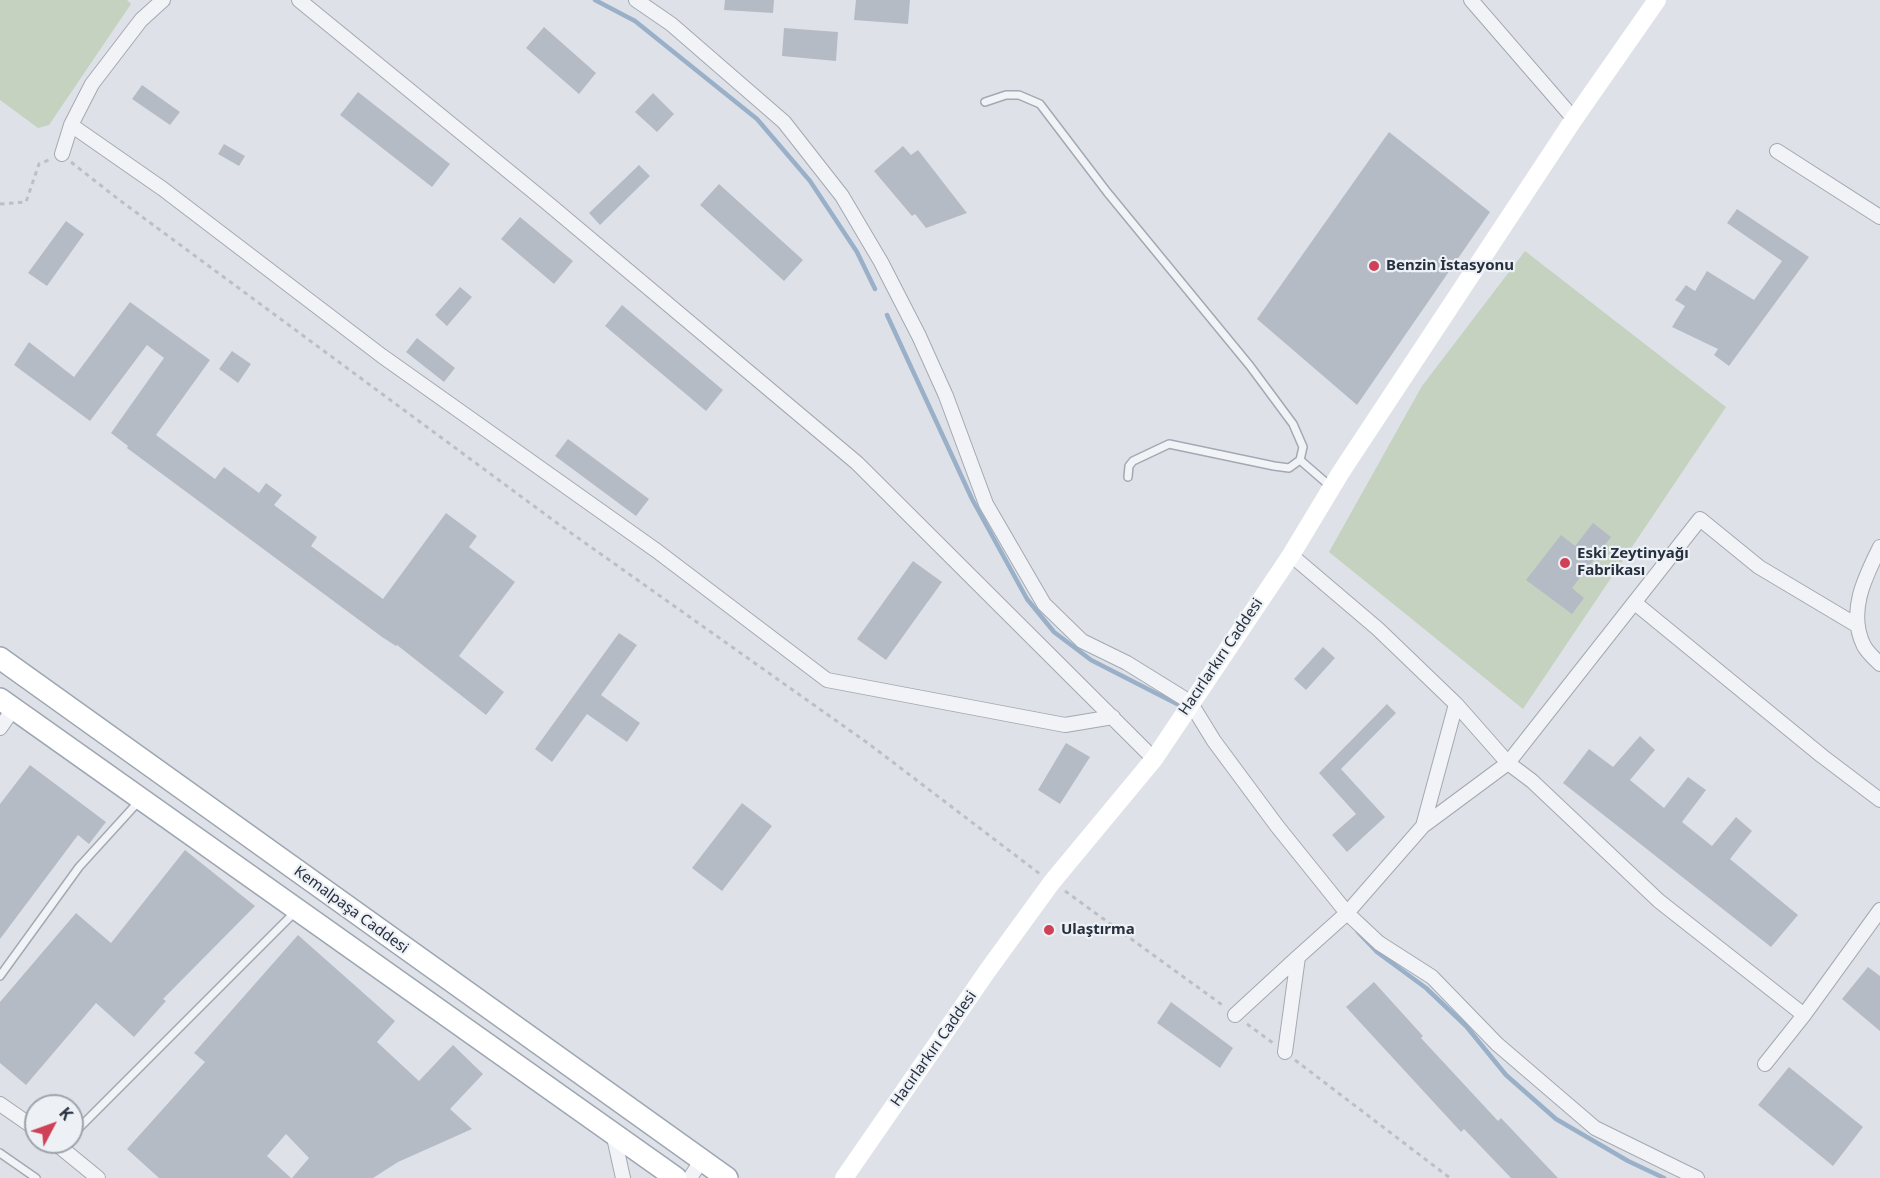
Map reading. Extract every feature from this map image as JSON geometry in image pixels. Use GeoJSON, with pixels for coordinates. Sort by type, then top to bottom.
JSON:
{"type":"FeatureCollection","features":[{"type":"Feature","properties":{"kind":"main road","name":"Kemalpaşa Caddesi"},"geometry":{"type":"LineString","coordinates":[[0,658],[692,1163],[727,1178]]}},
{"type":"Feature","properties":{"kind":"main road","name":"Kemalpaşa Caddesi"},"geometry":{"type":"LineString","coordinates":[[5,706],[141,798],[612,1131],[670,1176]]}},
{"type":"Feature","properties":{"kind":"main road"},"geometry":{"type":"LineString","coordinates":[[670,1176],[692,1163]]}},
{"type":"Feature","properties":{"kind":"street"},"geometry":{"type":"LineString","coordinates":[[62,154],[71,125],[92,84],[141,20],[163,0]]}},
{"type":"Feature","properties":{"kind":"street"},"geometry":{"type":"LineString","coordinates":[[299,0],[545,201],[857,463],[1154,759]]}},
{"type":"Feature","properties":{"kind":"street"},"geometry":{"type":"LineString","coordinates":[[636,0],[671,24],[784,122],[842,196],[881,261],[919,336],[946,396],[987,504],[1044,604],[1082,641],[1126,663],[1190,702],[1214,741],[1277,826],[1347,913],[1379,944],[1431,977],[1497,1044],[1595,1128],[1696,1178]]}},
{"type":"Feature","properties":{"kind":"street","name":"Hacırlarkırı Caddesi"},"geometry":{"type":"LineString","coordinates":[[844,1178],[1052,882],[1154,759],[1190,702],[1292,555],[1332,488],[1574,119],[1657,0]]}},
{"type":"Feature","properties":{"kind":"street"},"geometry":{"type":"LineString","coordinates":[[1473,1],[1574,119]]}},
{"type":"Feature","properties":{"kind":"street"},"geometry":{"type":"LineString","coordinates":[[71,125],[163,189],[382,356],[657,551],[827,680],[1065,725],[1113,717]]}},
{"type":"Feature","properties":{"kind":"street"},"geometry":{"type":"LineString","coordinates":[[1777,151],[1880,217]]}},
{"type":"Feature","properties":{"kind":"street"},"geometry":{"type":"LineString","coordinates":[[1235,1015],[1347,913],[1423,826],[1508,763],[1700,519],[1759,567],[1858,626]]}},
{"type":"Feature","properties":{"kind":"street"},"geometry":{"type":"LineString","coordinates":[[1880,547],[1865,577],[1858,600],[1858,626],[1865,647],[1880,664]]}},
{"type":"Feature","properties":{"kind":"street"},"geometry":{"type":"LineString","coordinates":[[1292,555],[1378,629],[1456,704],[1508,763],[1532,781],[1659,901],[1804,1015]]}},
{"type":"Feature","properties":{"kind":"street"},"geometry":{"type":"LineString","coordinates":[[1635,603],[1822,756],[1880,800]]}},
{"type":"Feature","properties":{"kind":"street"},"geometry":{"type":"LineString","coordinates":[[1423,826],[1456,704]]}},
{"type":"Feature","properties":{"kind":"street"},"geometry":{"type":"LineString","coordinates":[[0,728],[5,706]]}},
{"type":"Feature","properties":{"kind":"street"},"geometry":{"type":"LineString","coordinates":[[1765,1064],[1804,1015],[1880,910]]}},
{"type":"Feature","properties":{"kind":"street"},"geometry":{"type":"LineString","coordinates":[[1285,1052],[1298,957]]}},
{"type":"Feature","properties":{"kind":"street"},"geometry":{"type":"LineString","coordinates":[[0,1104],[24,1121]]}},
{"type":"Feature","properties":{"kind":"street"},"geometry":{"type":"LineString","coordinates":[[612,1131],[623,1178]]}},
{"type":"Feature","properties":{"kind":"street"},"geometry":{"type":"LineString","coordinates":[[71,1154],[98,1178]]}},
{"type":"Feature","properties":{"kind":"lane"},"geometry":{"type":"LineString","coordinates":[[985,102],[1006,95],[1019,95],[1040,104],[1107,192],[1250,366],[1293,424],[1303,447],[1300,460],[1289,468],[1169,444],[1133,461],[1129,466],[1128,477]]}},
{"type":"Feature","properties":{"kind":"lane"},"geometry":{"type":"LineString","coordinates":[[1300,460],[1332,488]]}},
{"type":"Feature","properties":{"kind":"lane"},"geometry":{"type":"LineString","coordinates":[[0,976],[79,867],[141,798]]}},
{"type":"Feature","properties":{"kind":"lane"},"geometry":{"type":"LineString","coordinates":[[84,1123],[298,909]]}},
{"type":"Feature","properties":{"kind":"lane"},"geometry":{"type":"LineString","coordinates":[[0,1153],[36,1178]]}},
{"type":"Feature","properties":{"kind":"path"},"geometry":{"type":"LineString","coordinates":[[0,204],[26,202],[39,164],[62,154],[118,200],[528,502],[870,744],[1025,864],[1235,1015],[1450,1178]]}},
{"type":"Feature","properties":{"kind":"green space"},"geometry":{"type":"Polygon","coordinates":[[[0,0],[127,0],[131,4],[49,125],[38,128],[0,100],[0,0]]]}},
{"type":"Feature","properties":{"kind":"green space"},"geometry":{"type":"Polygon","coordinates":[[[1525,251],[1726,407],[1523,709],[1329,552],[1422,386],[1525,251]]]}},
{"type":"Feature","properties":{"kind":"building"},"geometry":{"type":"Polygon","coordinates":[[[725,0],[774,0],[773,13],[724,10],[725,0]]]}},
{"type":"Feature","properties":{"kind":"building"},"geometry":{"type":"Polygon","coordinates":[[[856,0],[910,0],[908,24],[854,20],[856,0]]]}},
{"type":"Feature","properties":{"kind":"building"},"geometry":{"type":"Polygon","coordinates":[[[544,27],[596,73],[579,94],[526,48],[544,27]]]}},
{"type":"Feature","properties":{"kind":"building"},"geometry":{"type":"Polygon","coordinates":[[[784,28],[838,32],[836,61],[782,56],[784,28]]]}},
{"type":"Feature","properties":{"kind":"building"},"geometry":{"type":"Polygon","coordinates":[[[142,85],[180,112],[170,125],[132,99],[142,85]]]}},
{"type":"Feature","properties":{"kind":"building"},"geometry":{"type":"Polygon","coordinates":[[[358,92],[450,164],[432,187],[340,115],[358,92]]]}},
{"type":"Feature","properties":{"kind":"building"},"geometry":{"type":"Polygon","coordinates":[[[653,93],[674,114],[657,132],[635,112],[653,93]]]}},
{"type":"Feature","properties":{"kind":"building","name":"Benzin İstasyonu"},"geometry":{"type":"Polygon","coordinates":[[[1389,132],[1490,212],[1357,405],[1257,319],[1389,132]]]}},
{"type":"Feature","properties":{"kind":"building"},"geometry":{"type":"Polygon","coordinates":[[[224,144],[245,156],[239,166],[218,154],[224,144]]]}},
{"type":"Feature","properties":{"kind":"building"},"geometry":{"type":"Polygon","coordinates":[[[903,146],[911,155],[918,150],[967,213],[926,228],[915,214],[912,216],[874,171],[903,146]]]}},
{"type":"Feature","properties":{"kind":"building"},"geometry":{"type":"Polygon","coordinates":[[[639,165],[650,176],[600,225],[589,213],[639,165]]]}},
{"type":"Feature","properties":{"kind":"building"},"geometry":{"type":"Polygon","coordinates":[[[719,184],[803,260],[784,281],[700,205],[719,184]]]}},
{"type":"Feature","properties":{"kind":"building"},"geometry":{"type":"Polygon","coordinates":[[[1737,209],[1809,257],[1729,366],[1714,355],[1718,349],[1672,327],[1685,306],[1675,300],[1686,285],[1695,291],[1707,271],[1754,300],[1782,261],[1727,223],[1737,209]]]}},
{"type":"Feature","properties":{"kind":"building"},"geometry":{"type":"Polygon","coordinates":[[[520,217],[573,261],[554,284],[501,239],[520,217]]]}},
{"type":"Feature","properties":{"kind":"building"},"geometry":{"type":"Polygon","coordinates":[[[66,221],[84,234],[47,286],[28,273],[66,221]]]}},
{"type":"Feature","properties":{"kind":"building"},"geometry":{"type":"Polygon","coordinates":[[[460,287],[472,297],[447,326],[435,315],[460,287]]]}},
{"type":"Feature","properties":{"kind":"building"},"geometry":{"type":"Polygon","coordinates":[[[130,302],[210,360],[156,435],[215,479],[224,467],[259,493],[266,483],[282,495],[274,505],[317,537],[311,546],[383,599],[446,513],[477,536],[469,547],[515,582],[459,656],[504,692],[486,715],[397,645],[382,637],[127,448],[128,446],[111,433],[164,358],[147,345],[90,421],[14,365],[29,342],[74,377],[130,302]]]}},
{"type":"Feature","properties":{"kind":"building"},"geometry":{"type":"Polygon","coordinates":[[[622,305],[723,390],[706,411],[605,326],[622,305]]]}},
{"type":"Feature","properties":{"kind":"building"},"geometry":{"type":"Polygon","coordinates":[[[417,338],[455,368],[444,382],[406,352],[417,338]]]}},
{"type":"Feature","properties":{"kind":"building"},"geometry":{"type":"Polygon","coordinates":[[[232,351],[251,364],[238,383],[219,369],[232,351]]]}},
{"type":"Feature","properties":{"kind":"building"},"geometry":{"type":"Polygon","coordinates":[[[568,439],[649,499],[636,516],[555,456],[568,439]]]}},
{"type":"Feature","properties":{"kind":"building","name":"Eski Zeytinyağı Fabrikası"},"geometry":{"type":"Polygon","coordinates":[[[1593,523],[1611,537],[1572,588],[1584,598],[1572,614],[1526,580],[1561,535],[1575,546],[1593,523]]]}},
{"type":"Feature","properties":{"kind":"building"},"geometry":{"type":"Polygon","coordinates":[[[913,561],[942,582],[886,660],[857,639],[913,561]]]}},
{"type":"Feature","properties":{"kind":"building"},"geometry":{"type":"Polygon","coordinates":[[[619,633],[637,645],[601,695],[640,723],[627,742],[587,714],[552,762],[535,749],[619,633]]]}},
{"type":"Feature","properties":{"kind":"building"},"geometry":{"type":"Polygon","coordinates":[[[1323,647],[1335,658],[1306,690],[1294,679],[1323,647]]]}},
{"type":"Feature","properties":{"kind":"building"},"geometry":{"type":"Polygon","coordinates":[[[1387,704],[1396,713],[1341,769],[1385,817],[1347,852],[1332,835],[1356,814],[1319,773],[1387,704]]]}},
{"type":"Feature","properties":{"kind":"building"},"geometry":{"type":"Polygon","coordinates":[[[1640,736],[1655,750],[1630,780],[1664,808],[1688,777],[1706,790],[1682,822],[1712,846],[1736,817],[1752,831],[1730,859],[1798,915],[1771,947],[1563,783],[1589,749],[1613,767],[1640,736]]]}},
{"type":"Feature","properties":{"kind":"building"},"geometry":{"type":"Polygon","coordinates":[[[1066,743],[1090,757],[1060,804],[1038,790],[1066,743]]]}},
{"type":"Feature","properties":{"kind":"building"},"geometry":{"type":"Polygon","coordinates":[[[30,765],[106,822],[89,844],[78,835],[0,939],[0,804],[30,765]]]}},
{"type":"Feature","properties":{"kind":"building"},"geometry":{"type":"Polygon","coordinates":[[[742,803],[772,826],[722,891],[692,868],[742,803]]]}},
{"type":"Feature","properties":{"kind":"building"},"geometry":{"type":"Polygon","coordinates":[[[185,850],[255,906],[163,999],[166,1001],[134,1037],[96,1003],[26,1085],[0,1063],[0,1002],[76,913],[111,943],[185,850]]]}},
{"type":"Feature","properties":{"kind":"building"},"geometry":{"type":"Polygon","coordinates":[[[298,935],[395,1021],[377,1042],[419,1081],[453,1045],[483,1074],[450,1109],[472,1129],[398,1162],[373,1178],[292,1178],[309,1158],[286,1134],[267,1156],[291,1178],[159,1178],[127,1149],[205,1062],[194,1053],[298,935]]]}},
{"type":"Feature","properties":{"kind":"building"},"geometry":{"type":"Polygon","coordinates":[[[1868,967],[1880,976],[1880,1031],[1842,999],[1868,967]]]}},
{"type":"Feature","properties":{"kind":"building"},"geometry":{"type":"Polygon","coordinates":[[[1374,982],[1423,1036],[1421,1038],[1498,1121],[1501,1118],[1558,1178],[1511,1178],[1464,1129],[1461,1132],[1346,1007],[1374,982]]]}},
{"type":"Feature","properties":{"kind":"building"},"geometry":{"type":"Polygon","coordinates":[[[1171,1002],[1233,1048],[1220,1068],[1157,1023],[1171,1002]]]}},
{"type":"Feature","properties":{"kind":"building"},"geometry":{"type":"Polygon","coordinates":[[[1789,1067],[1863,1127],[1833,1166],[1758,1105],[1789,1067]]]}},
{"type":"Feature","properties":{"kind":"waterway"},"geometry":{"type":"LineString","coordinates":[[595,0],[635,21],[757,119],[810,181],[857,252],[875,289]]}},
{"type":"Feature","properties":{"kind":"waterway"},"geometry":{"type":"LineString","coordinates":[[887,315],[972,499],[1027,599],[1054,632],[1091,660],[1179,705]]}},
{"type":"Feature","properties":{"kind":"waterway"},"geometry":{"type":"LineString","coordinates":[[1358,932],[1377,952],[1426,988],[1466,1026],[1506,1075],[1556,1119],[1628,1161],[1664,1178]]}},
{"type":"Feature","properties":{"kind":"place","name":"Benzin İstasyonu"},"geometry":{"type":"Point","coordinates":[1374,266]}},
{"type":"Feature","properties":{"kind":"place","name":"Eski Zeytinyağı Fabrikası"},"geometry":{"type":"Point","coordinates":[1565,563]}},
{"type":"Feature","properties":{"kind":"place","name":"Ulaştırma"},"geometry":{"type":"Point","coordinates":[1049,930]}}]}
